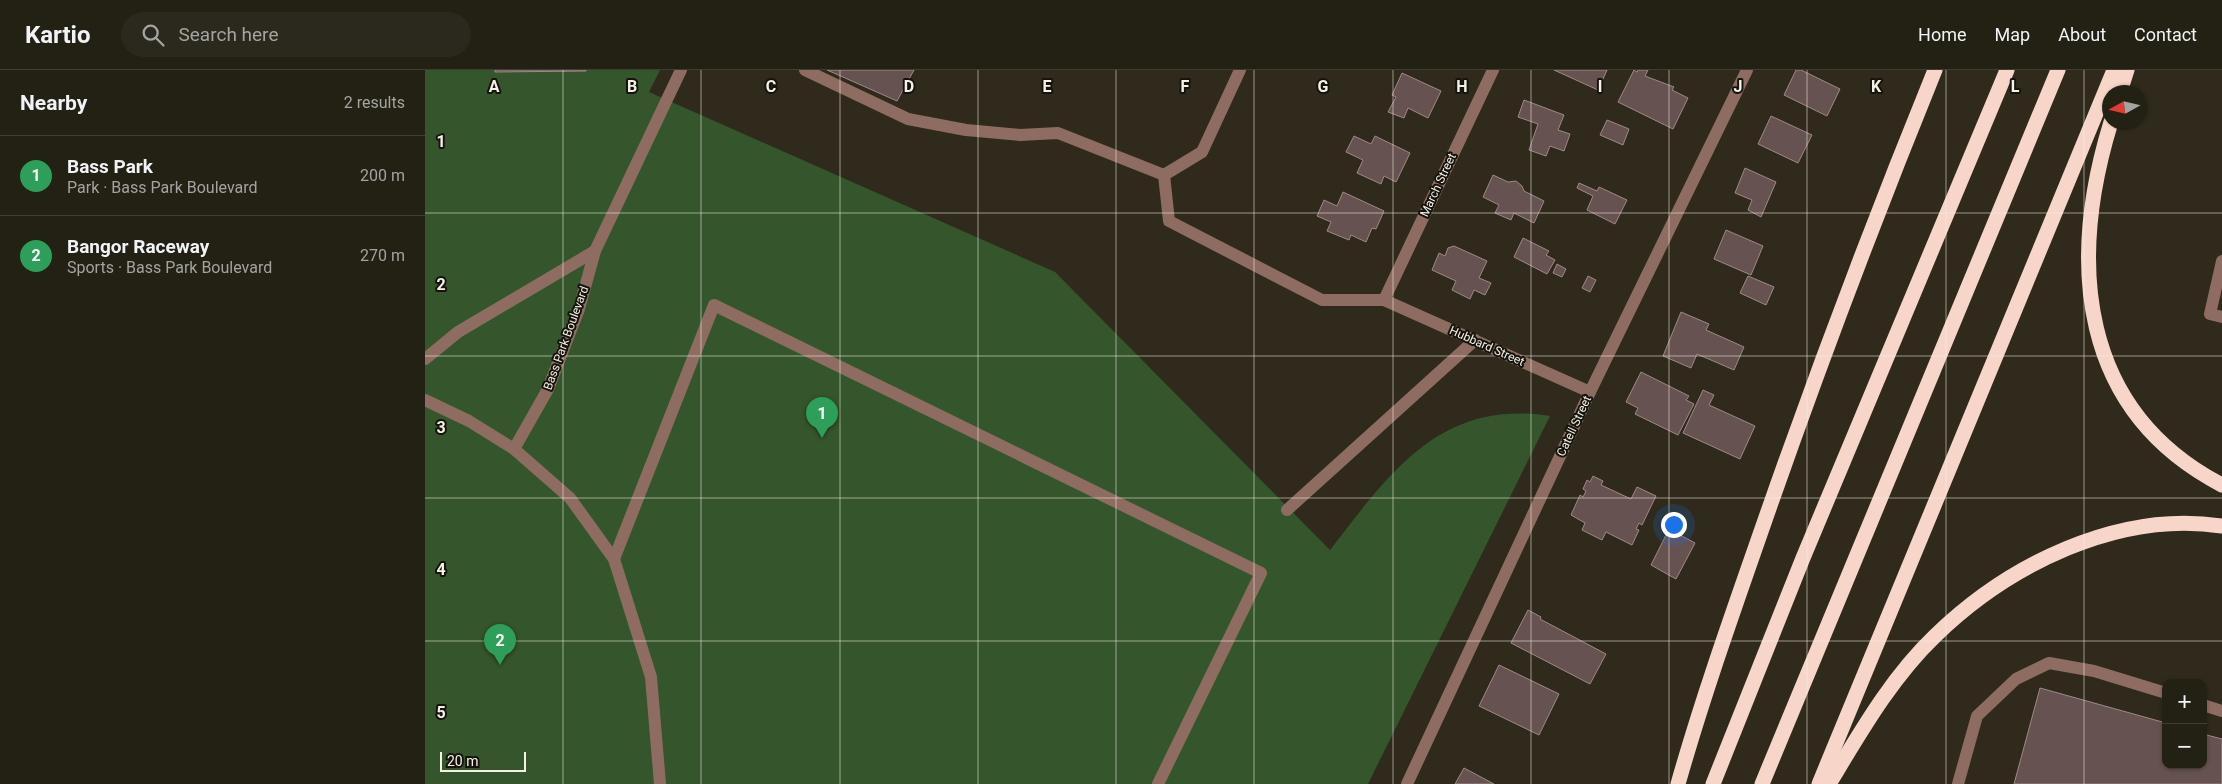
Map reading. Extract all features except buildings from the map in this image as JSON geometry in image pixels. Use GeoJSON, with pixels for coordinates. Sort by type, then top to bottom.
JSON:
{"type":"FeatureCollection","features":[{"type":"Feature","properties":{"kind":"highway"},"geometry":{"type":"LineString","coordinates":[[1678,784],[1732,614],[1804,409],[1874,223],[1935,70]]}},
{"type":"Feature","properties":{"kind":"highway"},"geometry":{"type":"LineString","coordinates":[[1713,784],[1803,558],[2007,70]]}},
{"type":"Feature","properties":{"kind":"highway"},"geometry":{"type":"LineString","coordinates":[[1762,784],[2058,70]]}},
{"type":"Feature","properties":{"kind":"highway"},"geometry":{"type":"LineString","coordinates":[[1819,784],[2114,70]]}},
{"type":"Feature","properties":{"kind":"highway"},"geometry":{"type":"LineString","coordinates":[[2123,85],[2127,70]]}},
{"type":"Feature","properties":{"kind":"highway"},"geometry":{"type":"LineString","coordinates":[[2109,130],[2095,183],[2089,228],[2092,301],[2103,352],[2117,386],[2139,420],[2173,453],[2222,485]]}},
{"type":"Feature","properties":{"kind":"highway"},"geometry":{"type":"LineString","coordinates":[[1829,784],[1877,708],[1913,660],[1955,618],[2001,585],[2070,547],[2112,533],[2169,523],[2222,526]]}},
{"type":"Feature","properties":{"kind":"street","name":"Bass Park Boulevard"},"geometry":{"type":"LineString","coordinates":[[514,448],[548,389],[579,309],[595,251],[681,70]]}},
{"type":"Feature","properties":{"kind":"street"},"geometry":{"type":"LineString","coordinates":[[805,70],[908,118],[975,131],[1019,135],[1058,133],[1164,175]]}},
{"type":"Feature","properties":{"kind":"street"},"geometry":{"type":"LineString","coordinates":[[1164,175],[1202,152],[1240,70]]}},
{"type":"Feature","properties":{"kind":"street","name":"March Street"},"geometry":{"type":"LineString","coordinates":[[1384,300],[1493,70]]}},
{"type":"Feature","properties":{"kind":"street","name":"Catell Street"},"geometry":{"type":"LineString","coordinates":[[1407,784],[1590,392],[1747,70]]}},
{"type":"Feature","properties":{"kind":"street"},"geometry":{"type":"LineString","coordinates":[[1164,175],[1169,221],[1323,300],[1384,300]]}},
{"type":"Feature","properties":{"kind":"street"},"geometry":{"type":"LineString","coordinates":[[425,359],[458,332],[595,251]]}},
{"type":"Feature","properties":{"kind":"street"},"geometry":{"type":"LineString","coordinates":[[2222,261],[2210,314],[2222,317]]}},
{"type":"Feature","properties":{"kind":"street","name":"Hubbard Street"},"geometry":{"type":"LineString","coordinates":[[1384,300],[1590,392]]}},
{"type":"Feature","properties":{"kind":"street"},"geometry":{"type":"LineString","coordinates":[[614,559],[714,305],[1261,573],[1157,784]]}},
{"type":"Feature","properties":{"kind":"street"},"geometry":{"type":"LineString","coordinates":[[1287,510],[1475,340]]}},
{"type":"Feature","properties":{"kind":"street"},"geometry":{"type":"LineString","coordinates":[[425,400],[469,421],[514,448],[570,498],[614,559],[651,677],[660,784]]}},
{"type":"Feature","properties":{"kind":"street"},"geometry":{"type":"LineString","coordinates":[[1958,784],[1977,716],[2016,678],[2049,663],[2094,671],[2162,692]]}},
{"type":"Feature","properties":{"kind":"street"},"geometry":{"type":"LineString","coordinates":[[2207,706],[2222,710]]}},
{"type":"Feature","properties":{"kind":"green space"},"geometry":{"type":"Polygon","coordinates":[[[425,70],[660,70],[649,92],[1055,272],[1330,550],[1374,494],[1397,469],[1421,448],[1448,431],[1478,419],[1511,414],[1550,416],[1368,784],[425,784],[425,70]]]}},
{"type":"Feature","properties":{"kind":"place","name":"Bass Park"},"geometry":{"type":"Point","coordinates":[822,438]}},
{"type":"Feature","properties":{"kind":"place","name":"Bangor Raceway"},"geometry":{"type":"Point","coordinates":[500,665]}}]}
